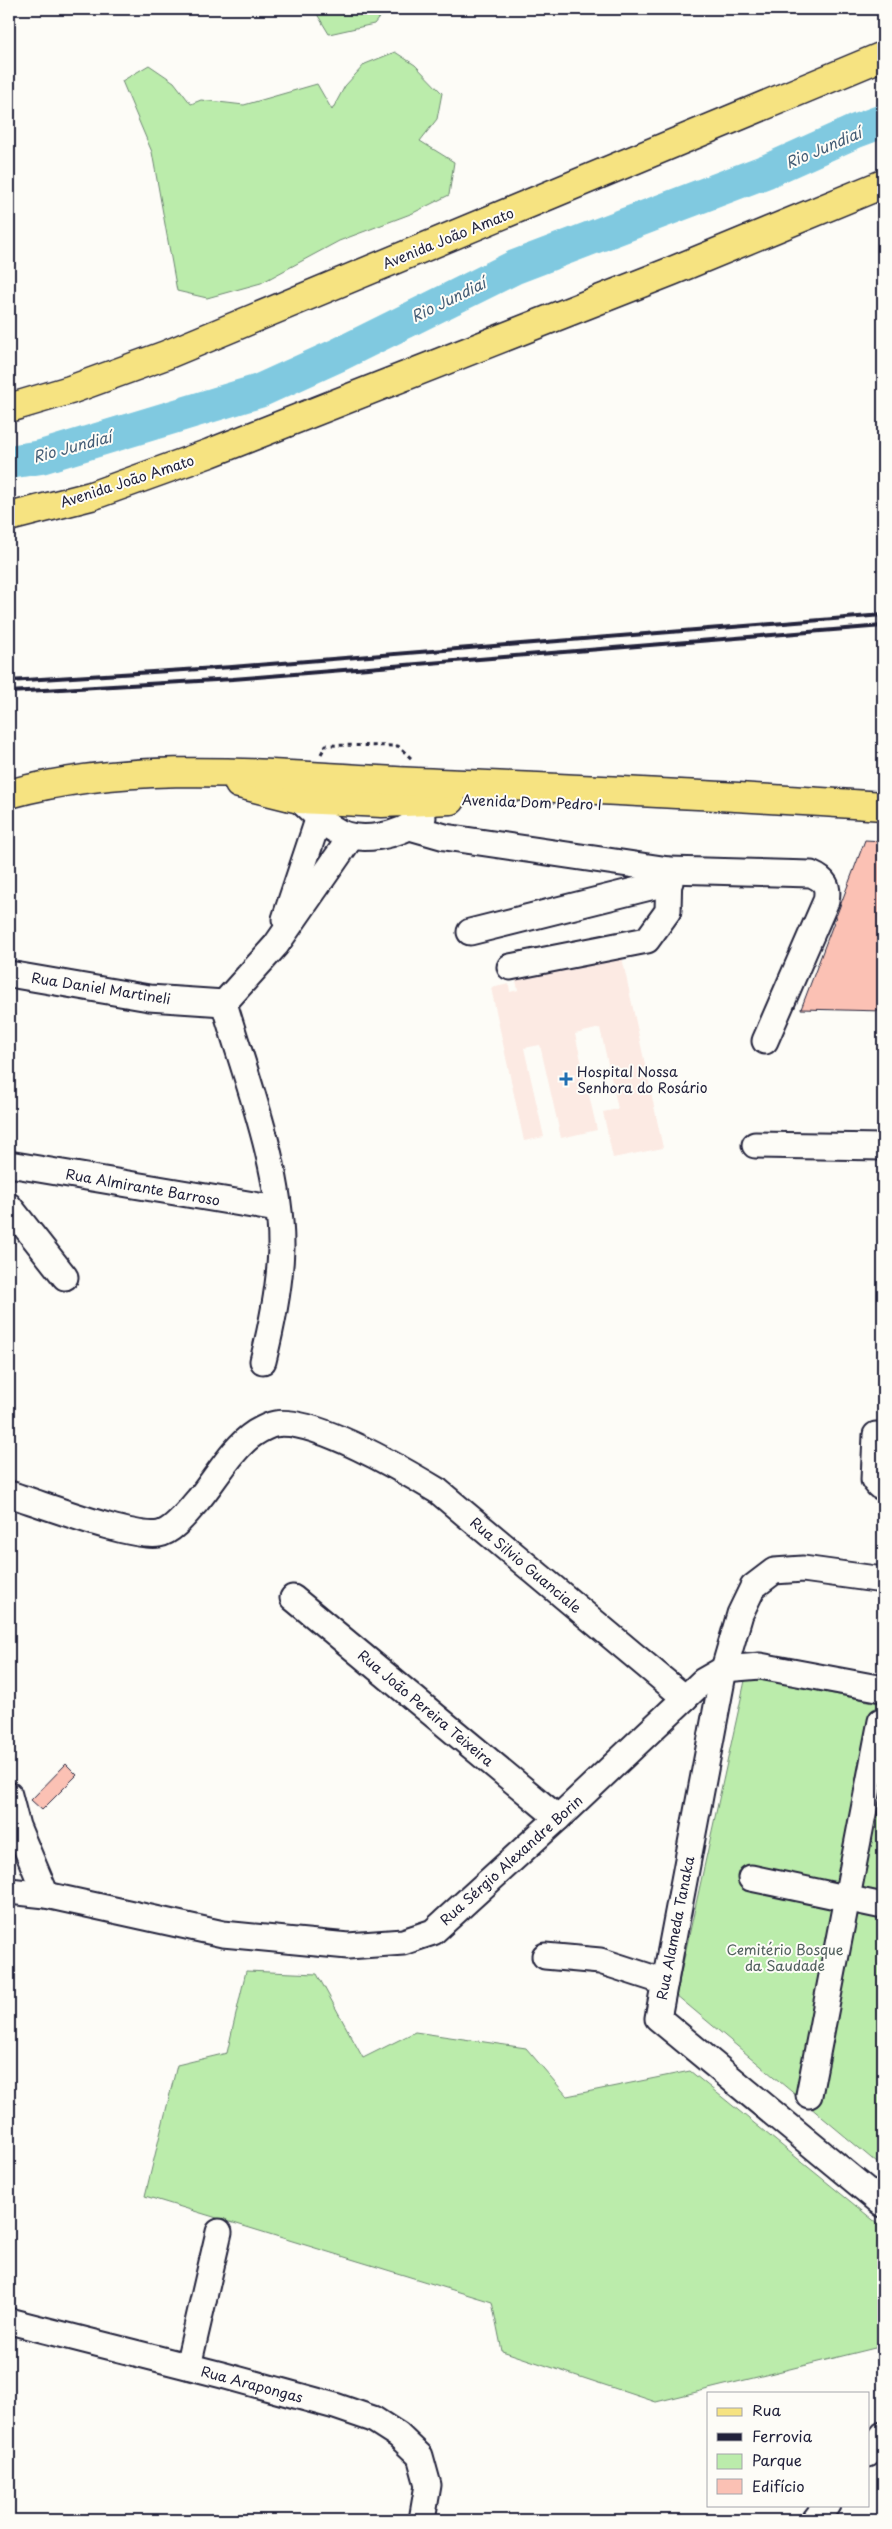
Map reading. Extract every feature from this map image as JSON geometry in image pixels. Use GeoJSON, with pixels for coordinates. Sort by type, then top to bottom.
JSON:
{"type":"FeatureCollection","features":[{"type":"Feature","properties":{"kind":"main road","name":"Avenida João Amato"},"geometry":{"type":"LineString","coordinates":[[9,408],[70,390],[166,355],[883,56]]}},
{"type":"Feature","properties":{"kind":"main road","name":"Avenida João Amato"},"geometry":{"type":"LineString","coordinates":[[9,517],[91,496],[210,454],[672,271],[883,184]]}},
{"type":"Feature","properties":{"kind":"main road","name":"Avenida Dom Pedro I"},"geometry":{"type":"LineString","coordinates":[[9,794],[43,785],[112,776],[265,772],[448,791],[883,817]]}},
{"type":"Feature","properties":{"kind":"main road","name":"Avenida Dom Pedro I"},"geometry":{"type":"LineString","coordinates":[[184,773],[252,786],[309,808],[382,803],[448,791],[708,794],[883,806]]}},
{"type":"Feature","properties":{"kind":"street"},"geometry":{"type":"LineString","coordinates":[[265,772],[333,829],[351,837],[387,835],[410,827],[448,791]]}},
{"type":"Feature","properties":{"kind":"street"},"geometry":{"type":"LineString","coordinates":[[276,945],[309,808]]}},
{"type":"Feature","properties":{"kind":"street"},"geometry":{"type":"LineString","coordinates":[[410,827],[445,837],[670,876],[811,874],[826,883],[828,889],[826,901],[765,1040]]}},
{"type":"Feature","properties":{"kind":"street"},"geometry":{"type":"LineString","coordinates":[[262,1361],[272,1325],[281,1248],[277,1209],[269,1154],[224,1003],[276,945],[351,837]]}},
{"type":"Feature","properties":{"kind":"street"},"geometry":{"type":"LineString","coordinates":[[470,932],[670,876]]}},
{"type":"Feature","properties":{"kind":"street"},"geometry":{"type":"LineString","coordinates":[[510,967],[648,940],[668,911],[670,876]]}},
{"type":"Feature","properties":{"kind":"street","name":"Rua Daniel Martineli"},"geometry":{"type":"LineString","coordinates":[[9,974],[149,998],[224,1003]]}},
{"type":"Feature","properties":{"kind":"street"},"geometry":{"type":"LineString","coordinates":[[756,1145],[883,1147]]}},
{"type":"Feature","properties":{"kind":"street","name":"Rua Almirante Barroso"},"geometry":{"type":"LineString","coordinates":[[9,1164],[277,1209]]}},
{"type":"Feature","properties":{"kind":"street"},"geometry":{"type":"LineString","coordinates":[[9,1206],[65,1277]]}},
{"type":"Feature","properties":{"kind":"street","name":"Rua Silvio Guanciale"},"geometry":{"type":"LineString","coordinates":[[9,1494],[125,1530],[146,1535],[161,1534],[181,1520],[254,1433],[275,1424],[299,1425],[334,1437],[398,1466],[438,1491],[685,1698]]}},
{"type":"Feature","properties":{"kind":"street"},"geometry":{"type":"LineString","coordinates":[[876,1435],[874,1480],[879,1486],[883,1487]]}},
{"type":"Feature","properties":{"kind":"street","name":"Rua Alameda Tanaka"},"geometry":{"type":"LineString","coordinates":[[883,1580],[803,1569],[774,1571],[753,1587],[740,1614],[724,1670],[658,2018],[883,2204]]}},
{"type":"Feature","properties":{"kind":"street","name":"Rua João Pereira Teixeira"},"geometry":{"type":"LineString","coordinates":[[293,1598],[558,1818]]}},
{"type":"Feature","properties":{"kind":"street"},"geometry":{"type":"LineString","coordinates":[[685,1698],[704,1681],[724,1670],[760,1666],[883,1689]]}},
{"type":"Feature","properties":{"kind":"street","name":"Rua Sérgio Alexandre Borin"},"geometry":{"type":"LineString","coordinates":[[9,1891],[46,1895],[223,1934],[348,1946],[403,1942],[433,1932],[558,1818],[685,1698]]}},
{"type":"Feature","properties":{"kind":"street"},"geometry":{"type":"LineString","coordinates":[[809,2095],[881,1721]]}},
{"type":"Feature","properties":{"kind":"street"},"geometry":{"type":"LineString","coordinates":[[9,1795],[17,1826],[46,1895]]}},
{"type":"Feature","properties":{"kind":"street"},"geometry":{"type":"LineString","coordinates":[[751,1878],[883,1906]]}},
{"type":"Feature","properties":{"kind":"street"},"geometry":{"type":"LineString","coordinates":[[545,1956],[600,1961],[665,1982]]}},
{"type":"Feature","properties":{"kind":"street"},"geometry":{"type":"LineString","coordinates":[[188,2366],[219,2232]]}},
{"type":"Feature","properties":{"kind":"street","name":"Rua Arapongas"},"geometry":{"type":"LineString","coordinates":[[9,2322],[188,2366],[335,2406],[373,2419],[398,2435],[420,2456],[428,2485],[422,2520]]}},
{"type":"Feature","properties":{"kind":"street"},"geometry":{"type":"LineString","coordinates":[[870,2451],[883,2435]]}},
{"type":"Feature","properties":{"kind":"street"},"geometry":{"type":"LineString","coordinates":[[815,2520],[826,2506]]}},
{"type":"Feature","properties":{"kind":"shaded area","name":"Hospital Nossa Senhora do Rosário"},"geometry":{"type":"Polygon","coordinates":[[[620,948],[663,1148],[613,1158],[603,1112],[618,1109],[600,1028],[575,1034],[597,1130],[561,1138],[540,1045],[524,1048],[544,1137],[524,1141],[491,988],[509,984],[510,992],[518,990],[514,971],[620,948]]]}},
{"type":"Feature","properties":{"kind":"green space"},"geometry":{"type":"Polygon","coordinates":[[[314,9],[386,9],[374,24],[329,34],[314,9]]]}},
{"type":"Feature","properties":{"kind":"green space"},"geometry":{"type":"Polygon","coordinates":[[[395,52],[415,65],[442,93],[437,119],[420,141],[454,162],[449,195],[413,213],[339,241],[261,283],[207,298],[177,291],[152,152],[122,81],[149,65],[174,82],[191,104],[201,100],[244,105],[317,84],[332,110],[345,86],[365,64],[395,52]]]}},
{"type":"Feature","properties":{"kind":"green space","name":"Cemitério Bosque da Saudade"},"geometry":{"type":"Polygon","coordinates":[[[746,1676],[883,1704],[883,2168],[676,1995],[746,1676]]]}},
{"type":"Feature","properties":{"kind":"green space"},"geometry":{"type":"Polygon","coordinates":[[[246,1971],[317,1974],[363,2058],[415,2032],[526,2048],[567,2096],[690,2071],[883,2228],[883,2346],[656,2402],[502,2351],[492,2302],[145,2196],[177,2065],[227,2053],[246,1971]]]}},
{"type":"Feature","properties":{"kind":"building"},"geometry":{"type":"Polygon","coordinates":[[[865,840],[883,841],[883,1011],[801,1009],[865,840]]]}},
{"type":"Feature","properties":{"kind":"building"},"geometry":{"type":"Polygon","coordinates":[[[66,1764],[77,1775],[42,1810],[31,1800],[66,1764]]]}},
{"type":"Feature","properties":{"kind":"waterway","name":"Rio Jundiaí"},"geometry":{"type":"LineString","coordinates":[[9,462],[41,457],[259,391],[338,355],[515,267],[767,171],[856,131],[883,121]]}},
{"type":"Feature","properties":{"kind":"railway"},"geometry":{"type":"LineString","coordinates":[[9,681],[232,667],[883,615]]}},
{"type":"Feature","properties":{"kind":"railway"},"geometry":{"type":"LineString","coordinates":[[9,692],[233,679],[883,626]]}},
{"type":"Feature","properties":{"kind":"place","name":"Hospital Nossa Senhora do Rosário"},"geometry":{"type":"Point","coordinates":[566,1079]}}]}
